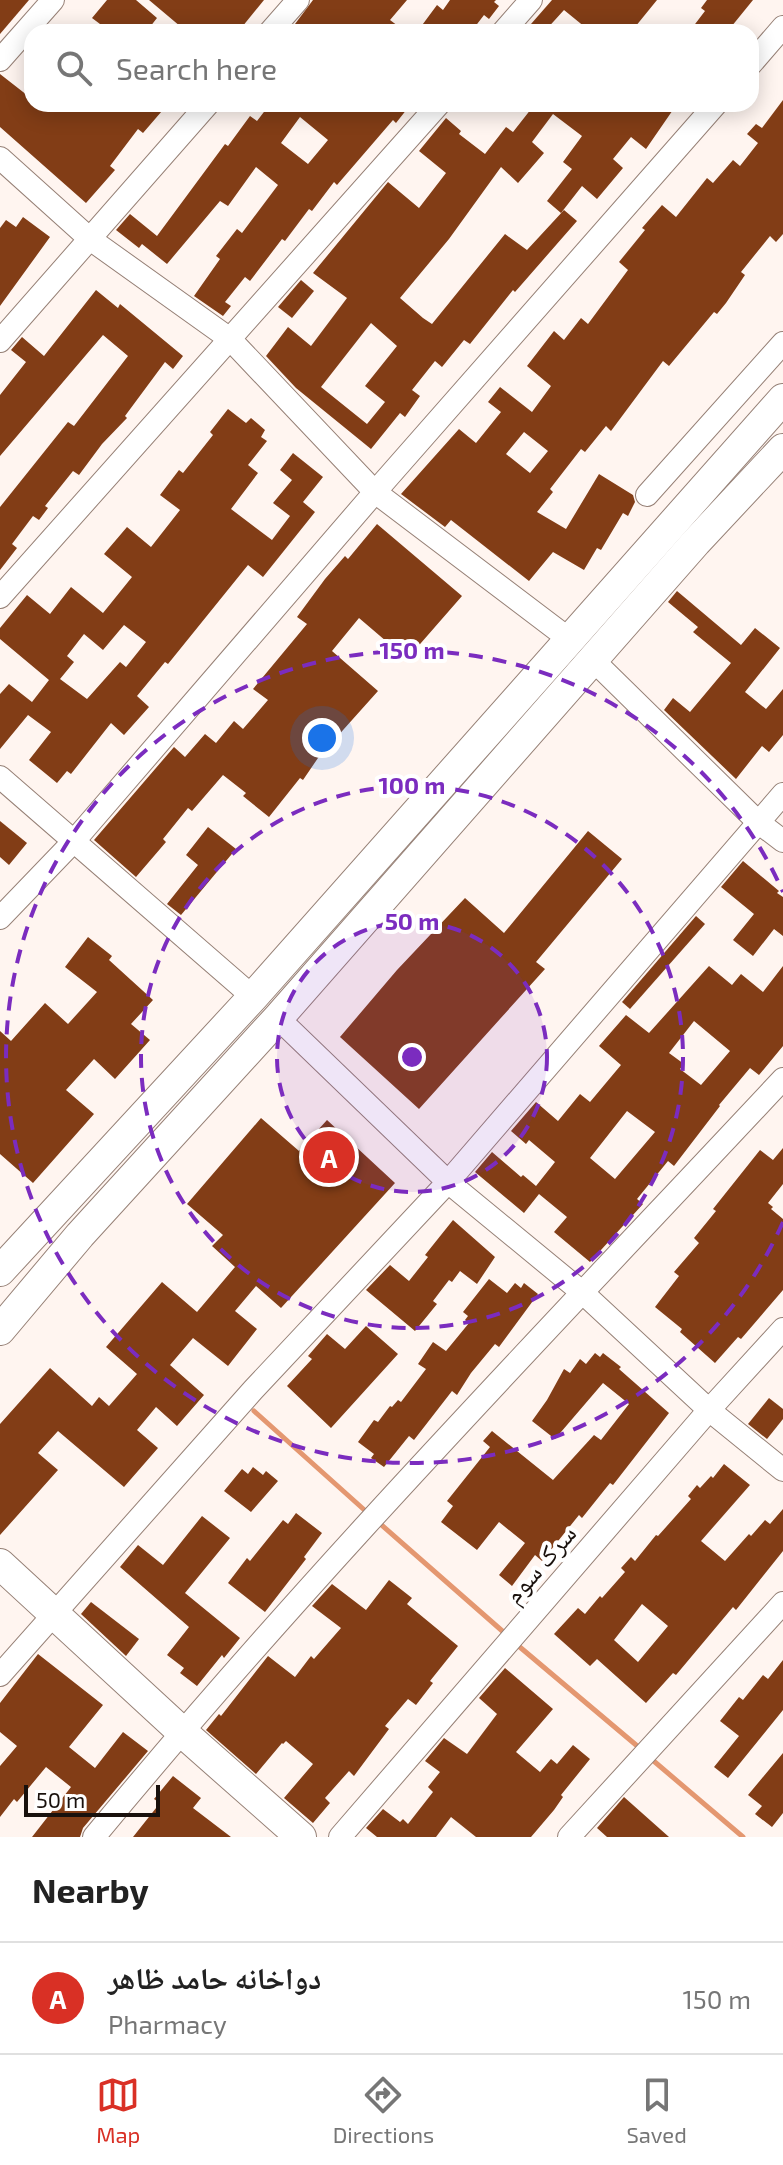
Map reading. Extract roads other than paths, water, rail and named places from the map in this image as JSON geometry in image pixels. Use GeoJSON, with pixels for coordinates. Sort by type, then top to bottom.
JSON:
{"type":"FeatureCollection","features":[{"type":"Feature","properties":{"kind":"main road"},"geometry":{"type":"LineString","coordinates":[[0,1271],[253,997],[783,399]]}},
{"type":"Feature","properties":{"kind":"main road"},"geometry":{"type":"LineString","coordinates":[[0,1330],[80,1235],[278,1018],[696,542],[783,449]]}},
{"type":"Feature","properties":{"kind":"main road"},"geometry":{"type":"LineString","coordinates":[[730,460],[738,475],[753,484]]}},
{"type":"Feature","properties":{"kind":"main road"},"geometry":{"type":"LineString","coordinates":[[671,523],[690,528],[696,542]]}},
{"type":"Feature","properties":{"kind":"main road"},"geometry":{"type":"LineString","coordinates":[[0,1564],[301,1837]]}},
{"type":"Feature","properties":{"kind":"street"},"geometry":{"type":"LineString","coordinates":[[32,24],[53,0]]}},
{"type":"Feature","properties":{"kind":"street"},"geometry":{"type":"LineString","coordinates":[[277,24],[298,0]]}},
{"type":"Feature","properties":{"kind":"street"},"geometry":{"type":"LineString","coordinates":[[510,24],[531,0]]}},
{"type":"Feature","properties":{"kind":"street"},"geometry":{"type":"LineString","coordinates":[[759,55],[783,27]]}},
{"type":"Feature","properties":{"kind":"street"},"geometry":{"type":"LineString","coordinates":[[0,60],[24,33]]}},
{"type":"Feature","properties":{"kind":"street"},"geometry":{"type":"LineString","coordinates":[[0,341],[201,112]]}},
{"type":"Feature","properties":{"kind":"street"},"geometry":{"type":"LineString","coordinates":[[0,597],[432,112]]}},
{"type":"Feature","properties":{"kind":"street"},"geometry":{"type":"LineString","coordinates":[[0,918],[74,841],[709,112]]}},
{"type":"Feature","properties":{"kind":"street"},"geometry":{"type":"LineString","coordinates":[[0,158],[90,239],[230,339],[375,492],[569,639]]}},
{"type":"Feature","properties":{"kind":"street"},"geometry":{"type":"LineString","coordinates":[[647,495],[783,343]]}},
{"type":"Feature","properties":{"kind":"street"},"geometry":{"type":"LineString","coordinates":[[593,660],[758,822],[783,841]]}},
{"type":"Feature","properties":{"kind":"street"},"geometry":{"type":"LineString","coordinates":[[0,777],[253,997]]}},
{"type":"Feature","properties":{"kind":"street"},"geometry":{"type":"LineString","coordinates":[[0,1675],[253,1390],[448,1182],[783,794]]}},
{"type":"Feature","properties":{"kind":"street"},"geometry":{"type":"LineString","coordinates":[[278,1018],[448,1182],[583,1293],[709,1410],[783,1470]]}},
{"type":"Feature","properties":{"kind":"street"},"geometry":{"type":"LineString","coordinates":[[94,1837],[181,1731],[783,1079]]}},
{"type":"Feature","properties":{"kind":"street","name":"سرک سوم"},"geometry":{"type":"LineString","coordinates":[[340,1837],[709,1410],[783,1329]]}},
{"type":"Feature","properties":{"kind":"street"},"geometry":{"type":"LineString","coordinates":[[569,1837],[783,1603]]}},
{"type":"Feature","properties":{"kind":"waterway"},"geometry":{"type":"LineString","coordinates":[[254,1411],[370,1515]]}},
{"type":"Feature","properties":{"kind":"waterway"},"geometry":{"type":"LineString","coordinates":[[377,1521],[508,1636]]}},
{"type":"Feature","properties":{"kind":"waterway"},"geometry":{"type":"LineString","coordinates":[[515,1643],[642,1750]]}},
{"type":"Feature","properties":{"kind":"waterway"},"geometry":{"type":"LineString","coordinates":[[649,1757],[743,1837]]}},
{"type":"Feature","properties":{"kind":"place","name":"دواخانه حامد ظاهر"},"geometry":{"type":"Point","coordinates":[329,1157]}}]}
